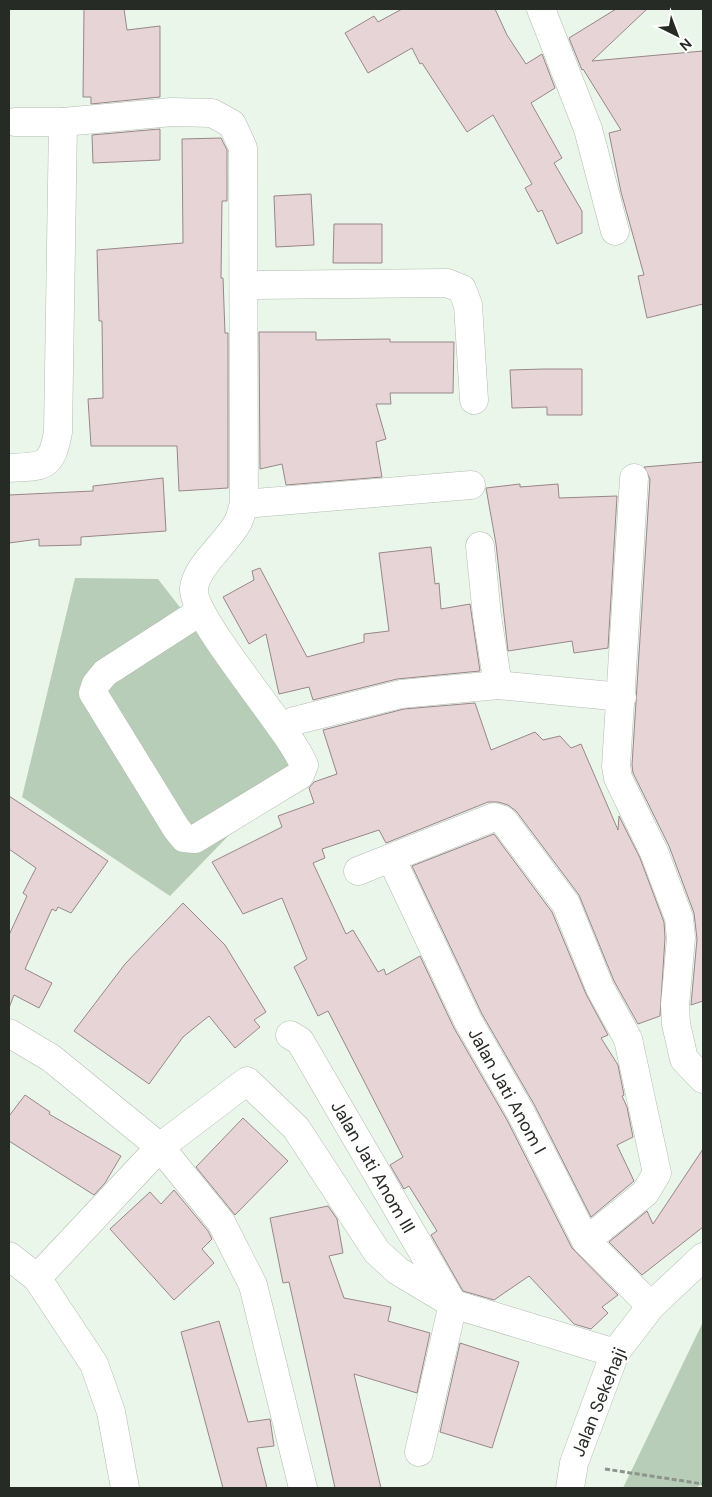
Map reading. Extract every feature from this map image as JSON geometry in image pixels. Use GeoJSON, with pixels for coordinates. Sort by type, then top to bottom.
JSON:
{"type":"FeatureCollection","features":[{"type":"Feature","properties":{"kind":"street"},"geometry":{"type":"LineString","coordinates":[[541,9],[588,129],[614,231]]}},
{"type":"Feature","properties":{"kind":"street"},"geometry":{"type":"LineString","coordinates":[[11,115],[63,122],[172,112],[212,113],[232,124],[244,148],[244,504],[239,520],[233,530],[198,575],[194,590],[201,611],[300,756],[304,765],[300,775],[195,839],[184,838],[176,828],[93,693],[96,684],[105,674],[201,611]]}},
{"type":"Feature","properties":{"kind":"street"},"geometry":{"type":"LineString","coordinates":[[9,468],[44,464],[54,454],[58,432],[63,122]]}},
{"type":"Feature","properties":{"kind":"street"},"geometry":{"type":"LineString","coordinates":[[244,285],[448,283],[462,289],[468,305],[474,400]]}},
{"type":"Feature","properties":{"kind":"street"},"geometry":{"type":"LineString","coordinates":[[634,478],[622,697],[617,749],[618,778],[654,852],[679,918],[681,938],[675,1005],[677,1032],[684,1059],[703,1079]]}},
{"type":"Feature","properties":{"kind":"street"},"geometry":{"type":"LineString","coordinates":[[244,504],[472,485]]}},
{"type":"Feature","properties":{"kind":"street"},"geometry":{"type":"LineString","coordinates":[[480,546],[487,616],[498,685]]}},
{"type":"Feature","properties":{"kind":"street"},"geometry":{"type":"LineString","coordinates":[[294,721],[401,694],[498,685],[622,697]]}},
{"type":"Feature","properties":{"kind":"street"},"geometry":{"type":"LineString","coordinates":[[358,871],[494,816],[504,820],[566,904],[600,988],[628,1039],[658,1173],[645,1193],[586,1241]]}},
{"type":"Feature","properties":{"kind":"street","name":"Jalan Jati Anom I"},"geometry":{"type":"LineString","coordinates":[[391,858],[468,1021],[521,1113],[586,1241],[651,1306]]}},
{"type":"Feature","properties":{"kind":"street"},"geometry":{"type":"LineString","coordinates":[[9,1033],[51,1058],[160,1147],[221,1222],[253,1285],[303,1488]]}},
{"type":"Feature","properties":{"kind":"street","name":"Jalan Jati Anom III"},"geometry":{"type":"LineString","coordinates":[[290,1035],[300,1042],[453,1304]]}},
{"type":"Feature","properties":{"kind":"street"},"geometry":{"type":"LineString","coordinates":[[37,1278],[160,1147],[247,1081],[296,1128],[377,1252],[398,1271],[453,1304],[615,1353]]}},
{"type":"Feature","properties":{"kind":"street"},"geometry":{"type":"LineString","coordinates":[[9,1256],[37,1278],[94,1364],[111,1412],[125,1488]]}},
{"type":"Feature","properties":{"kind":"street","name":"Jalan Sekehaji"},"geometry":{"type":"LineString","coordinates":[[572,1476],[615,1353],[651,1306],[703,1257]]}},
{"type":"Feature","properties":{"kind":"street"},"geometry":{"type":"LineString","coordinates":[[419,1452],[453,1304]]}},
{"type":"Feature","properties":{"kind":"path"},"geometry":{"type":"LineString","coordinates":[[572,1476],[668,1480],[703,1484]]}},
{"type":"Feature","properties":{"kind":"green space"},"geometry":{"type":"Polygon","coordinates":[[[75,578],[158,579],[300,762],[170,896],[22,797],[75,578]]]}},
{"type":"Feature","properties":{"kind":"green space"},"geometry":{"type":"Polygon","coordinates":[[[703,1322],[703,1484],[695,1488],[623,1488],[703,1322]]]}},
{"type":"Feature","properties":{"kind":"building"},"geometry":{"type":"Polygon","coordinates":[[[84,9],[124,9],[127,30],[160,26],[160,97],[91,104],[91,97],[83,97],[84,9]]]}},
{"type":"Feature","properties":{"kind":"building"},"geometry":{"type":"Polygon","coordinates":[[[402,9],[495,9],[507,35],[526,64],[542,54],[555,88],[531,103],[562,158],[554,163],[582,211],[582,233],[557,244],[542,210],[538,212],[525,188],[532,184],[493,115],[467,132],[422,63],[420,64],[412,48],[368,73],[345,33],[374,16],[378,22],[402,9]]]}},
{"type":"Feature","properties":{"kind":"building"},"geometry":{"type":"Polygon","coordinates":[[[616,9],[647,9],[592,61],[703,51],[703,304],[647,318],[638,276],[644,275],[621,192],[609,133],[621,130],[582,70],[569,38],[616,9]]]}},
{"type":"Feature","properties":{"kind":"building"},"geometry":{"type":"Polygon","coordinates":[[[160,129],[160,160],[93,163],[92,135],[160,129]]]}},
{"type":"Feature","properties":{"kind":"building"},"geometry":{"type":"Polygon","coordinates":[[[221,138],[227,150],[227,201],[222,201],[221,278],[223,278],[225,333],[228,333],[228,488],[179,491],[177,446],[91,446],[88,399],[103,398],[102,321],[99,321],[97,250],[183,243],[182,139],[221,138]]]}},
{"type":"Feature","properties":{"kind":"building"},"geometry":{"type":"Polygon","coordinates":[[[311,194],[314,245],[276,247],[274,196],[311,194]]]}},
{"type":"Feature","properties":{"kind":"building"},"geometry":{"type":"Polygon","coordinates":[[[334,224],[382,224],[382,263],[333,263],[334,224]]]}},
{"type":"Feature","properties":{"kind":"building"},"geometry":{"type":"Polygon","coordinates":[[[259,332],[316,332],[316,340],[390,339],[390,342],[454,342],[453,393],[390,393],[391,404],[376,404],[386,439],[376,442],[382,477],[286,485],[282,464],[260,469],[259,332]]]}},
{"type":"Feature","properties":{"kind":"building"},"geometry":{"type":"Polygon","coordinates":[[[582,369],[582,415],[547,415],[547,407],[512,408],[510,370],[582,369]]]}},
{"type":"Feature","properties":{"kind":"building"},"geometry":{"type":"Polygon","coordinates":[[[703,462],[703,1001],[691,1005],[697,939],[694,913],[669,846],[633,773],[632,765],[650,479],[644,467],[703,462]]]}},
{"type":"Feature","properties":{"kind":"building"},"geometry":{"type":"Polygon","coordinates":[[[163,478],[166,531],[81,537],[81,545],[39,546],[39,539],[9,543],[9,495],[93,491],[93,486],[163,478]]]}},
{"type":"Feature","properties":{"kind":"building"},"geometry":{"type":"Polygon","coordinates":[[[520,484],[520,487],[558,484],[559,498],[617,496],[608,648],[574,653],[572,641],[508,651],[496,544],[486,488],[520,484]]]}},
{"type":"Feature","properties":{"kind":"building"},"geometry":{"type":"Polygon","coordinates":[[[431,547],[435,584],[439,583],[441,609],[470,604],[480,671],[397,679],[313,700],[309,687],[279,694],[266,634],[249,644],[223,597],[254,580],[252,571],[260,568],[307,657],[364,642],[364,634],[389,631],[379,553],[431,547]]]}},
{"type":"Feature","properties":{"kind":"building"},"geometry":{"type":"Polygon","coordinates":[[[475,703],[491,750],[535,732],[543,740],[560,736],[571,748],[581,744],[618,830],[619,816],[640,858],[664,922],[665,938],[660,1016],[638,1024],[614,981],[579,895],[516,811],[508,805],[488,802],[386,843],[379,830],[322,849],[325,858],[313,863],[346,934],[353,930],[378,972],[384,969],[386,975],[420,956],[454,1028],[507,1120],[572,1248],[618,1295],[602,1307],[608,1313],[591,1329],[574,1324],[529,1276],[494,1300],[463,1291],[431,1235],[437,1231],[409,1186],[404,1189],[390,1165],[403,1157],[328,1011],[318,1016],[294,967],[307,959],[282,898],[243,914],[212,862],[282,827],[278,816],[314,803],[309,788],[314,782],[337,774],[323,730],[404,709],[475,703]]]}},
{"type":"Feature","properties":{"kind":"building"},"geometry":{"type":"Polygon","coordinates":[[[9,796],[108,861],[71,913],[58,907],[56,911],[52,909],[25,969],[52,983],[39,1008],[14,995],[9,1008],[9,935],[27,896],[23,893],[36,868],[9,849],[9,796]]]}},
{"type":"Feature","properties":{"kind":"building"},"geometry":{"type":"Polygon","coordinates":[[[494,834],[552,912],[586,994],[608,1035],[601,1038],[618,1065],[624,1095],[622,1096],[627,1107],[633,1137],[617,1145],[634,1181],[591,1217],[535,1106],[482,1014],[412,866],[494,834]]]}},
{"type":"Feature","properties":{"kind":"building"},"geometry":{"type":"Polygon","coordinates":[[[183,903],[225,945],[266,1012],[254,1020],[260,1027],[235,1048],[209,1016],[183,1037],[149,1084],[74,1031],[125,964],[183,903]]]}},
{"type":"Feature","properties":{"kind":"building"},"geometry":{"type":"Polygon","coordinates":[[[25,1095],[50,1112],[49,1114],[121,1156],[105,1183],[94,1195],[9,1141],[9,1116],[25,1095]]]}},
{"type":"Feature","properties":{"kind":"building"},"geometry":{"type":"Polygon","coordinates":[[[243,1118],[288,1161],[235,1215],[196,1167],[243,1118]]]}},
{"type":"Feature","properties":{"kind":"building"},"geometry":{"type":"Polygon","coordinates":[[[703,1149],[703,1227],[642,1275],[609,1242],[647,1211],[653,1224],[703,1149]]]}},
{"type":"Feature","properties":{"kind":"building"},"geometry":{"type":"Polygon","coordinates":[[[174,1190],[208,1231],[212,1239],[202,1249],[214,1263],[174,1300],[110,1229],[150,1192],[161,1204],[174,1190]]]}},
{"type":"Feature","properties":{"kind":"building"},"geometry":{"type":"Polygon","coordinates":[[[328,1206],[337,1219],[343,1253],[329,1256],[344,1298],[391,1307],[388,1321],[430,1333],[417,1393],[354,1374],[381,1488],[335,1488],[289,1282],[283,1283],[270,1218],[328,1206]]]}},
{"type":"Feature","properties":{"kind":"building"},"geometry":{"type":"Polygon","coordinates":[[[219,1321],[248,1422],[270,1419],[274,1446],[257,1448],[267,1488],[223,1488],[181,1332],[219,1321]]]}},
{"type":"Feature","properties":{"kind":"building"},"geometry":{"type":"Polygon","coordinates":[[[460,1343],[519,1362],[492,1448],[440,1432],[460,1343]]]}}]}
